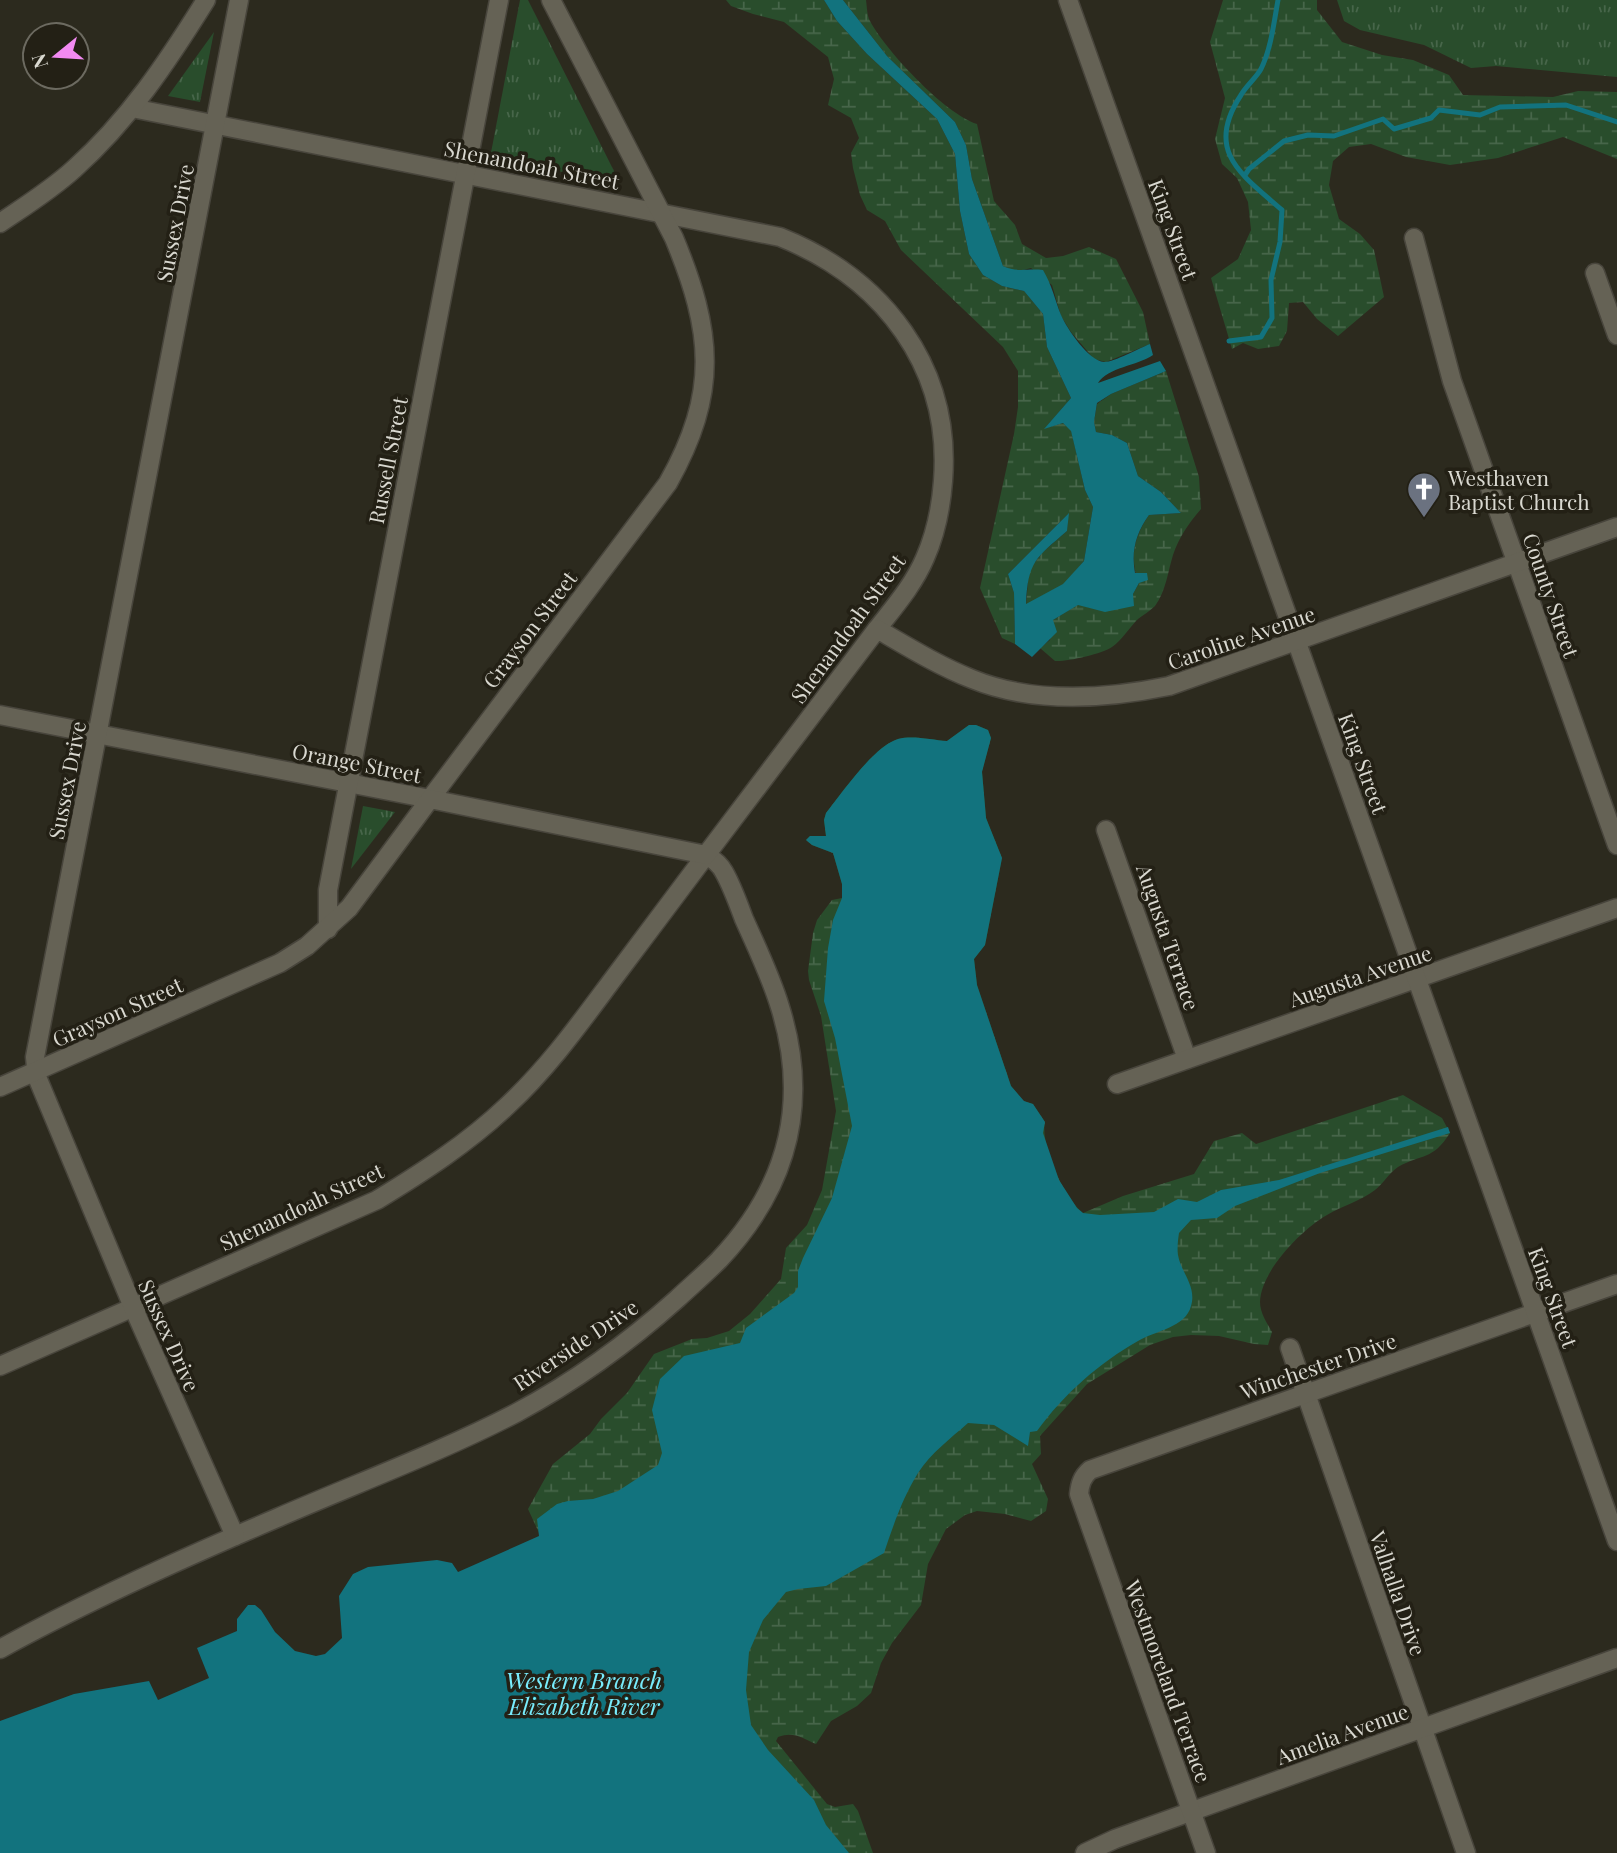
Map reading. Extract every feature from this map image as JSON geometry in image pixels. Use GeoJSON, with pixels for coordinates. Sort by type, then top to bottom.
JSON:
{"type":"FeatureCollection","features":[{"type":"Feature","properties":{"kind":"street"},"geometry":{"type":"LineString","coordinates":[[0,223],[73,170],[104,140],[132,108],[206,0]]}},
{"type":"Feature","properties":{"kind":"street","name":"Sussex Drive"},"geometry":{"type":"LineString","coordinates":[[235,1536],[133,1307],[36,1072],[35,1057],[239,0]]}},
{"type":"Feature","properties":{"kind":"street","name":"Russell Street"},"geometry":{"type":"LineString","coordinates":[[328,929],[328,890],[499,0]]}},
{"type":"Feature","properties":{"kind":"street","name":"Grayson Street"},"geometry":{"type":"LineString","coordinates":[[0,1087],[280,963],[328,929],[349,908],[668,483],[684,455],[702,400],[705,342],[700,314],[686,268],[661,213],[551,0]]}},
{"type":"Feature","properties":{"kind":"street","name":"King Street"},"geometry":{"type":"LineString","coordinates":[[1068,0],[1617,1541]]}},
{"type":"Feature","properties":{"kind":"street","name":"Shenandoah Street"},"geometry":{"type":"LineString","coordinates":[[0,1366],[377,1199],[423,1172],[458,1147],[507,1106],[578,1028],[907,591],[935,533],[941,505],[943,432],[928,373],[896,320],[868,291],[818,255],[780,237],[132,108]]}},
{"type":"Feature","properties":{"kind":"street","name":"County Street"},"geometry":{"type":"LineString","coordinates":[[1414,238],[1452,381],[1617,845]]}},
{"type":"Feature","properties":{"kind":"street"},"geometry":{"type":"LineString","coordinates":[[1595,273],[1617,335]]}},
{"type":"Feature","properties":{"kind":"street","name":"Caroline Avenue"},"geometry":{"type":"LineString","coordinates":[[877,629],[925,657],[974,680],[1031,694],[1133,694],[1169,686],[1617,527]]}},
{"type":"Feature","properties":{"kind":"street","name":"Orange Street"},"geometry":{"type":"LineString","coordinates":[[0,715],[706,855]]}},
{"type":"Feature","properties":{"kind":"street","name":"Augusta Terrace"},"geometry":{"type":"LineString","coordinates":[[1106,830],[1187,1059]]}},
{"type":"Feature","properties":{"kind":"street","name":"Riverside Drive"},"geometry":{"type":"LineString","coordinates":[[0,1649],[52,1621],[235,1536],[515,1413],[577,1376],[625,1342],[718,1261],[741,1234],[760,1205],[783,1155],[792,1121],[794,1088],[793,1061],[787,1030],[768,974],[723,870],[706,855]]}},
{"type":"Feature","properties":{"kind":"street","name":"Augusta Avenue"},"geometry":{"type":"LineString","coordinates":[[1117,1084],[1617,908]]}},
{"type":"Feature","properties":{"kind":"street","name":"Winchester Drive"},"geometry":{"type":"LineString","coordinates":[[1089,1524],[1079,1494],[1080,1483],[1090,1470],[1617,1284]]}},
{"type":"Feature","properties":{"kind":"street","name":"Valhalla Drive"},"geometry":{"type":"LineString","coordinates":[[1290,1348],[1466,1853]]}},
{"type":"Feature","properties":{"kind":"street","name":"Westmoreland Terrace"},"geometry":{"type":"LineString","coordinates":[[1089,1524],[1206,1853]]}},
{"type":"Feature","properties":{"kind":"street","name":"Amelia Avenue"},"geometry":{"type":"LineString","coordinates":[[1085,1853],[1115,1839],[1617,1658]]}},
{"type":"Feature","properties":{"kind":"green space"},"geometry":{"type":"Polygon","coordinates":[[[520,0],[528,0],[620,183],[490,158],[520,0]]]}},
{"type":"Feature","properties":{"kind":"green space"},"geometry":{"type":"Polygon","coordinates":[[[726,0],[824,0],[837,21],[867,54],[937,119],[955,154],[960,211],[969,254],[983,275],[1002,286],[1024,291],[1043,314],[1047,347],[1071,398],[1045,428],[1063,423],[1071,430],[1085,490],[1093,507],[1084,561],[1064,584],[1026,605],[1029,570],[1043,552],[1067,531],[1068,514],[1008,574],[1014,593],[1015,644],[1002,638],[980,588],[1014,434],[1018,407],[1018,371],[1003,347],[901,250],[885,221],[867,210],[860,195],[851,153],[859,138],[851,118],[828,105],[834,79],[828,57],[784,22],[731,6],[726,0]]]}},
{"type":"Feature","properties":{"kind":"green space"},"geometry":{"type":"Polygon","coordinates":[[[843,0],[866,0],[870,21],[902,64],[949,108],[977,124],[994,201],[1015,225],[1022,244],[1046,258],[1063,256],[1089,247],[1116,259],[1143,312],[1150,344],[1106,362],[1094,359],[1061,316],[1052,285],[1031,268],[1015,272],[1003,266],[972,179],[966,145],[955,122],[887,56],[843,0]]]}},
{"type":"Feature","properties":{"kind":"green space"},"geometry":{"type":"Polygon","coordinates":[[[1223,0],[1317,0],[1317,10],[1342,42],[1382,55],[1413,60],[1449,75],[1463,95],[1553,97],[1578,91],[1617,92],[1617,159],[1563,137],[1498,158],[1450,165],[1406,157],[1371,144],[1349,147],[1333,161],[1329,185],[1339,219],[1360,234],[1374,250],[1384,297],[1338,336],[1317,319],[1303,302],[1289,303],[1287,331],[1279,346],[1258,349],[1243,343],[1232,349],[1211,278],[1238,259],[1251,230],[1248,202],[1237,178],[1222,164],[1215,139],[1225,98],[1210,42],[1223,0]]]}},
{"type":"Feature","properties":{"kind":"green space"},"geometry":{"type":"Polygon","coordinates":[[[1337,0],[1617,0],[1617,77],[1496,66],[1471,68],[1424,45],[1360,30],[1344,21],[1337,0]]]}},
{"type":"Feature","properties":{"kind":"green space"},"geometry":{"type":"Polygon","coordinates":[[[214,32],[200,102],[168,96],[214,32]]]}},
{"type":"Feature","properties":{"kind":"green space"},"geometry":{"type":"Polygon","coordinates":[[[1166,371],[1199,477],[1201,509],[1178,542],[1155,606],[1138,619],[1112,647],[1084,657],[1055,661],[1040,648],[1050,640],[1053,620],[1079,604],[1090,608],[1133,594],[1139,583],[1134,565],[1135,548],[1144,523],[1149,515],[1181,513],[1161,492],[1138,476],[1127,443],[1112,435],[1096,432],[1094,422],[1097,404],[1111,394],[1166,371]]]}},
{"type":"Feature","properties":{"kind":"green space"},"geometry":{"type":"Polygon","coordinates":[[[969,725],[988,730],[991,738],[982,771],[986,818],[1002,858],[985,945],[974,959],[977,985],[1011,1086],[1023,1101],[1033,1104],[1045,1122],[1046,1144],[1055,1170],[1068,1196],[1083,1213],[1123,1196],[1194,1174],[1214,1141],[1242,1133],[1256,1144],[1403,1095],[1442,1118],[1450,1133],[1438,1148],[1398,1167],[1370,1194],[1317,1222],[1284,1252],[1267,1277],[1262,1290],[1262,1314],[1272,1332],[1268,1345],[1219,1336],[1191,1335],[1173,1337],[1150,1345],[1087,1384],[1040,1436],[1041,1454],[1032,1464],[1048,1499],[1046,1511],[1031,1521],[1005,1514],[977,1511],[965,1515],[946,1529],[928,1564],[921,1605],[892,1643],[881,1663],[871,1693],[857,1706],[831,1721],[816,1744],[793,1735],[778,1737],[776,1741],[827,1804],[835,1807],[853,1804],[858,1811],[873,1853],[829,1853],[758,1769],[702,1445],[540,1535],[528,1509],[553,1464],[590,1434],[627,1393],[654,1354],[692,1339],[707,1338],[729,1331],[750,1314],[781,1279],[786,1248],[807,1225],[822,1190],[836,1111],[821,1016],[808,971],[817,920],[832,900],[842,898],[842,884],[833,853],[806,840],[810,836],[826,836],[826,813],[859,771],[889,743],[910,737],[947,741],[969,725]]]}},
{"type":"Feature","properties":{"kind":"green space"},"geometry":{"type":"Polygon","coordinates":[[[363,806],[395,812],[351,869],[363,806]]]}},
{"type":"Feature","properties":{"kind":"water"},"geometry":{"type":"Polygon","coordinates":[[[824,0],[843,0],[887,56],[955,122],[966,145],[972,179],[1003,266],[1018,270],[1043,270],[1068,328],[1085,350],[1098,360],[1114,360],[1150,344],[1153,355],[1109,373],[1098,383],[1160,361],[1166,371],[1111,394],[1097,403],[1094,422],[1096,432],[1112,435],[1127,443],[1138,476],[1161,492],[1181,513],[1149,515],[1141,529],[1134,550],[1135,573],[1147,573],[1148,580],[1139,583],[1133,594],[1134,606],[1105,612],[1078,605],[1053,620],[1057,632],[1032,657],[1015,644],[1014,593],[1008,574],[1069,513],[1067,531],[1041,555],[1032,569],[1026,604],[1063,584],[1084,561],[1093,507],[1085,490],[1071,431],[1063,423],[1044,429],[1071,398],[1047,347],[1043,314],[1024,291],[1002,286],[983,275],[969,254],[960,211],[955,154],[937,119],[867,54],[837,21],[824,0]]]}},
{"type":"Feature","properties":{"kind":"water","name":"Western Branch Elizabeth River"},"geometry":{"type":"Polygon","coordinates":[[[969,725],[988,730],[991,738],[982,772],[986,818],[1002,858],[985,945],[974,959],[977,985],[1011,1086],[1024,1101],[1033,1104],[1045,1122],[1043,1133],[1059,1180],[1077,1208],[1083,1213],[1100,1215],[1154,1212],[1178,1199],[1197,1202],[1221,1190],[1279,1180],[1448,1127],[1450,1133],[1320,1173],[1235,1206],[1217,1218],[1191,1220],[1179,1233],[1178,1244],[1180,1262],[1192,1292],[1191,1306],[1183,1319],[1138,1341],[1096,1369],[1059,1404],[1037,1431],[1030,1432],[1028,1446],[994,1425],[968,1423],[935,1452],[918,1473],[903,1502],[884,1553],[826,1586],[786,1592],[763,1620],[749,1652],[746,1690],[751,1725],[768,1750],[814,1800],[826,1825],[849,1853],[0,1853],[0,1721],[74,1694],[149,1681],[158,1700],[209,1678],[197,1648],[237,1631],[237,1619],[248,1605],[255,1605],[261,1610],[275,1632],[295,1651],[316,1656],[325,1654],[342,1638],[339,1596],[353,1574],[368,1567],[437,1560],[452,1563],[458,1572],[539,1536],[537,1519],[557,1504],[593,1499],[618,1491],[658,1465],[662,1453],[652,1410],[660,1379],[684,1356],[740,1343],[746,1328],[794,1293],[798,1287],[798,1271],[803,1258],[832,1198],[852,1126],[835,1038],[824,1001],[828,948],[833,920],[842,898],[842,884],[833,853],[806,840],[810,836],[826,836],[826,813],[859,771],[889,743],[910,737],[947,741],[969,725]]]}},
{"type":"Feature","properties":{"kind":"waterway"},"geometry":{"type":"LineString","coordinates":[[1229,341],[1261,337],[1272,318],[1271,280],[1280,242],[1282,210],[1241,173],[1227,147],[1226,132],[1230,115],[1264,61],[1278,0]]}},
{"type":"Feature","properties":{"kind":"waterway"},"geometry":{"type":"LineString","coordinates":[[1245,175],[1284,141],[1308,135],[1334,136],[1383,119],[1394,129],[1431,118],[1439,110],[1480,115],[1500,107],[1566,105],[1617,122]]}},
{"type":"Feature","properties":{"kind":"place","name":"Westhaven Baptist Church"},"geometry":{"type":"Point","coordinates":[1424,519]}}]}
